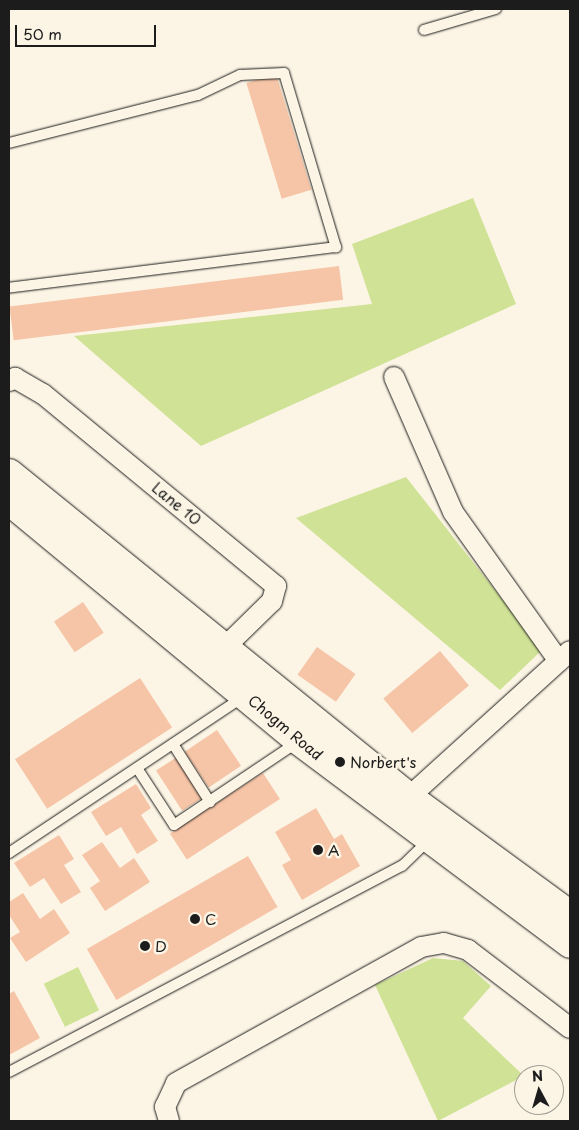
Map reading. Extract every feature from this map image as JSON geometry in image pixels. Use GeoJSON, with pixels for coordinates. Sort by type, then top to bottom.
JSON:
{"type":"FeatureCollection","features":[{"type":"Feature","properties":{"kind":"main road","name":"Chogm Road"},"geometry":{"type":"LineString","coordinates":[[9,473],[224,648],[300,740],[437,831],[570,915]]}},
{"type":"Feature","properties":{"kind":"main road","name":"Chogm Road"},"geometry":{"type":"LineString","coordinates":[[9,501],[257,688],[409,797],[437,831],[570,944]]}},
{"type":"Feature","properties":{"kind":"street"},"geometry":{"type":"LineString","coordinates":[[394,377],[453,512],[564,656],[409,797]]}},
{"type":"Feature","properties":{"kind":"street","name":"Lane 10"},"geometry":{"type":"LineString","coordinates":[[9,381],[15,378],[44,394],[276,586],[272,601],[224,648]]}},
{"type":"Feature","properties":{"kind":"street"},"geometry":{"type":"LineString","coordinates":[[169,1121],[166,1107],[176,1083],[421,947],[444,943],[468,950],[570,1028]]}},
{"type":"Feature","properties":{"kind":"lane"},"geometry":{"type":"LineString","coordinates":[[424,30],[496,9]]}},
{"type":"Feature","properties":{"kind":"lane"},"geometry":{"type":"LineString","coordinates":[[9,143],[198,95],[240,75],[284,73],[336,247],[9,288]]}},
{"type":"Feature","properties":{"kind":"lane"},"geometry":{"type":"LineString","coordinates":[[9,853],[257,688]]}},
{"type":"Feature","properties":{"kind":"lane"},"geometry":{"type":"LineString","coordinates":[[137,768],[174,826],[300,740]]}},
{"type":"Feature","properties":{"kind":"lane"},"geometry":{"type":"LineString","coordinates":[[173,744],[210,802]]}},
{"type":"Feature","properties":{"kind":"lane"},"geometry":{"type":"LineString","coordinates":[[9,1072],[402,866],[437,831]]}},
{"type":"Feature","properties":{"kind":"green space"},"geometry":{"type":"Polygon","coordinates":[[[473,198],[516,304],[201,446],[74,336],[372,304],[352,244],[473,198]]]}},
{"type":"Feature","properties":{"kind":"green space"},"geometry":{"type":"Polygon","coordinates":[[[406,477],[542,650],[500,690],[296,518],[406,477]]]}},
{"type":"Feature","properties":{"kind":"green space"},"geometry":{"type":"Polygon","coordinates":[[[433,958],[463,961],[491,986],[463,1018],[514,1066],[514,1081],[438,1121],[375,985],[433,958]]]}},
{"type":"Feature","properties":{"kind":"green space"},"geometry":{"type":"Polygon","coordinates":[[[78,967],[99,1010],[65,1027],[44,984],[78,967]]]}},
{"type":"Feature","properties":{"kind":"building"},"geometry":{"type":"Polygon","coordinates":[[[276,74],[311,190],[282,199],[246,83],[276,74]]]}},
{"type":"Feature","properties":{"kind":"building"},"geometry":{"type":"Polygon","coordinates":[[[339,266],[343,300],[14,340],[9,306],[339,266]]]}},
{"type":"Feature","properties":{"kind":"building"},"geometry":{"type":"Polygon","coordinates":[[[83,602],[104,633],[75,652],[54,622],[83,602]]]}},
{"type":"Feature","properties":{"kind":"building"},"geometry":{"type":"Polygon","coordinates":[[[317,647],[356,674],[336,702],[297,675],[317,647]]]}},
{"type":"Feature","properties":{"kind":"building"},"geometry":{"type":"Polygon","coordinates":[[[440,651],[469,685],[412,733],[383,699],[440,651]]]}},
{"type":"Feature","properties":{"kind":"building"},"geometry":{"type":"Polygon","coordinates":[[[140,678],[172,727],[47,809],[15,759],[140,678]]]}},
{"type":"Feature","properties":{"kind":"building"},"geometry":{"type":"Polygon","coordinates":[[[217,730],[241,766],[209,787],[185,752],[217,730]]]}},
{"type":"Feature","properties":{"kind":"building"},"geometry":{"type":"Polygon","coordinates":[[[177,757],[203,797],[182,811],[156,771],[177,757]]]}},
{"type":"Feature","properties":{"kind":"building"},"geometry":{"type":"Polygon","coordinates":[[[263,773],[280,799],[187,859],[170,833],[263,773]]]}},
{"type":"Feature","properties":{"kind":"building"},"geometry":{"type":"Polygon","coordinates":[[[136,784],[151,808],[141,815],[158,841],[137,854],[121,827],[106,836],[91,812],[136,784]]]}},
{"type":"Feature","properties":{"kind":"building","name":"A"},"geometry":{"type":"Polygon","coordinates":[[[316,808],[334,839],[342,834],[360,866],[302,900],[282,865],[291,860],[275,832],[316,808]]]}},
{"type":"Feature","properties":{"kind":"building"},"geometry":{"type":"Polygon","coordinates":[[[59,835],[74,859],[64,865],[81,892],[61,904],[44,878],[30,887],[14,863],[59,835]]]}},
{"type":"Feature","properties":{"kind":"building"},"geometry":{"type":"Polygon","coordinates":[[[102,842],[120,868],[134,858],[150,882],[105,911],[90,888],[100,881],[82,855],[102,842]]]}},
{"type":"Feature","properties":{"kind":"building"},"geometry":{"type":"Polygon","coordinates":[[[248,856],[278,907],[116,1000],[87,949],[248,856]]]}},
{"type":"Feature","properties":{"kind":"building"},"geometry":{"type":"Polygon","coordinates":[[[23,893],[40,919],[54,909],[70,933],[26,962],[10,938],[20,932],[9,915],[9,902],[23,893]]]}},
{"type":"Feature","properties":{"kind":"building"},"geometry":{"type":"Polygon","coordinates":[[[14,991],[40,1038],[9,1055],[9,994],[14,991]]]}},
{"type":"Feature","properties":{"kind":"place","name":"Norbert's"},"geometry":{"type":"Point","coordinates":[340,762]}},
{"type":"Feature","properties":{"kind":"place","name":"A"},"geometry":{"type":"Point","coordinates":[318,850]}},
{"type":"Feature","properties":{"kind":"place","name":"C"},"geometry":{"type":"Point","coordinates":[195,919]}},
{"type":"Feature","properties":{"kind":"place","name":"D"},"geometry":{"type":"Point","coordinates":[145,946]}}]}
